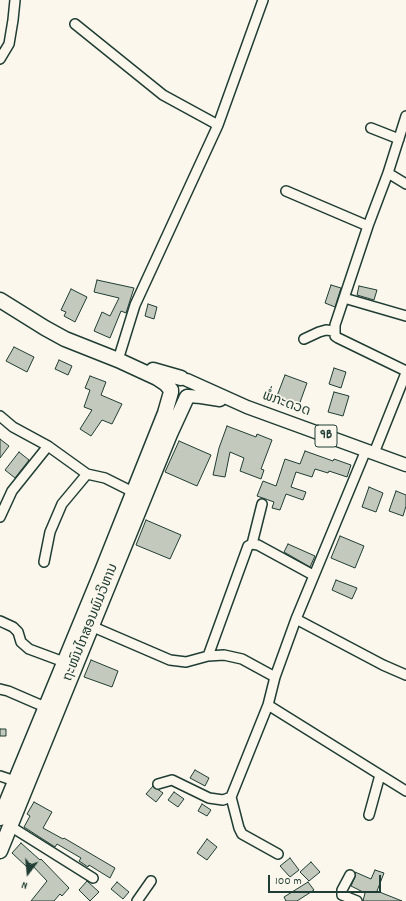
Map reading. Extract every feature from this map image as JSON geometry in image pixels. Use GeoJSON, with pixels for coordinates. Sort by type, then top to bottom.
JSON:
{"type":"FeatureCollection","features":[{"type":"Feature","properties":{"kind":"highway","name":"9B"},"geometry":{"type":"LineString","coordinates":[[0,300],[65,339],[118,360],[157,378],[166,384],[171,391]]}},
{"type":"Feature","properties":{"kind":"highway","name":"9B"},"geometry":{"type":"LineString","coordinates":[[118,360],[184,379]]}},
{"type":"Feature","properties":{"kind":"highway"},"geometry":{"type":"LineString","coordinates":[[184,379],[191,388],[187,397],[181,399],[172,395],[171,384],[184,379]]}},
{"type":"Feature","properties":{"kind":"highway","name":"ຖະໜົນໄກສອນພົມວິຫານ"},"geometry":{"type":"LineString","coordinates":[[3,820],[91,626],[133,492],[165,413],[171,391]]}},
{"type":"Feature","properties":{"kind":"highway","name":"ຖະໜົນໄກສອນພົມວິຫານ"},"geometry":{"type":"LineString","coordinates":[[0,850],[3,820],[15,781],[45,707],[64,662],[107,573],[187,397]]}},
{"type":"Feature","properties":{"kind":"main road","name":"9B"},"geometry":{"type":"LineString","coordinates":[[184,379],[247,407]]}},
{"type":"Feature","properties":{"kind":"main road","name":"9B"},"geometry":{"type":"LineString","coordinates":[[187,397],[216,399],[247,407]]}},
{"type":"Feature","properties":{"kind":"main road","name":"ພໍ່ກະດວດ"},"geometry":{"type":"LineString","coordinates":[[247,407],[406,465]]}},
{"type":"Feature","properties":{"kind":"street"},"geometry":{"type":"LineString","coordinates":[[0,59],[9,44],[14,20],[15,0]]}},
{"type":"Feature","properties":{"kind":"street"},"geometry":{"type":"LineString","coordinates":[[118,360],[135,305],[218,125],[263,0]]}},
{"type":"Feature","properties":{"kind":"street"},"geometry":{"type":"LineString","coordinates":[[75,24],[162,95],[218,125]]}},
{"type":"Feature","properties":{"kind":"street"},"geometry":{"type":"LineString","coordinates":[[278,854],[242,834],[231,797],[268,705],[275,677],[313,575],[406,372],[338,338],[335,336],[335,325],[368,226],[388,173],[406,116]]}},
{"type":"Feature","properties":{"kind":"street"},"geometry":{"type":"LineString","coordinates":[[371,128],[399,139]]}},
{"type":"Feature","properties":{"kind":"street"},"geometry":{"type":"LineString","coordinates":[[388,173],[406,184]]}},
{"type":"Feature","properties":{"kind":"street"},"geometry":{"type":"LineString","coordinates":[[286,191],[368,226]]}},
{"type":"Feature","properties":{"kind":"street"},"geometry":{"type":"LineString","coordinates":[[344,298],[406,316]]}},
{"type":"Feature","properties":{"kind":"street"},"geometry":{"type":"LineString","coordinates":[[304,339],[319,332],[335,330]]}},
{"type":"Feature","properties":{"kind":"street"},"geometry":{"type":"LineString","coordinates":[[0,416],[13,427],[48,446],[88,474],[105,478],[133,492]]}},
{"type":"Feature","properties":{"kind":"street"},"geometry":{"type":"LineString","coordinates":[[0,517],[12,491],[48,446]]}},
{"type":"Feature","properties":{"kind":"street"},"geometry":{"type":"LineString","coordinates":[[44,562],[50,532],[62,504],[88,474]]}},
{"type":"Feature","properties":{"kind":"street"},"geometry":{"type":"LineString","coordinates":[[208,656],[248,546],[252,544],[262,504]]}},
{"type":"Feature","properties":{"kind":"street"},"geometry":{"type":"LineString","coordinates":[[252,544],[258,545],[313,575]]}},
{"type":"Feature","properties":{"kind":"street"},"geometry":{"type":"LineString","coordinates":[[296,619],[383,666],[406,675]]}},
{"type":"Feature","properties":{"kind":"street"},"geometry":{"type":"LineString","coordinates":[[0,621],[13,627],[18,632],[21,642],[29,649],[64,662]]}},
{"type":"Feature","properties":{"kind":"street"},"geometry":{"type":"LineString","coordinates":[[91,626],[170,660],[186,662],[208,656],[224,655],[242,659],[275,677]]}},
{"type":"Feature","properties":{"kind":"street"},"geometry":{"type":"LineString","coordinates":[[0,689],[45,707]]}},
{"type":"Feature","properties":{"kind":"street"},"geometry":{"type":"LineString","coordinates":[[268,705],[406,791]]}},
{"type":"Feature","properties":{"kind":"street"},"geometry":{"type":"LineString","coordinates":[[369,815],[380,775]]}},
{"type":"Feature","properties":{"kind":"street"},"geometry":{"type":"LineString","coordinates":[[0,776],[15,781]]}},
{"type":"Feature","properties":{"kind":"street"},"geometry":{"type":"LineString","coordinates":[[158,784],[172,780],[209,798],[223,800],[231,797]]}},
{"type":"Feature","properties":{"kind":"street"},"geometry":{"type":"LineString","coordinates":[[3,820],[92,878]]}},
{"type":"Feature","properties":{"kind":"street"},"geometry":{"type":"LineString","coordinates":[[350,875],[342,890],[342,895],[357,901]]}},
{"type":"Feature","properties":{"kind":"street"},"geometry":{"type":"LineString","coordinates":[[137,901],[151,881]]}},
{"type":"Feature","properties":{"kind":"building"},"geometry":{"type":"Polygon","coordinates":[[[97,280],[134,288],[126,313],[121,311],[110,338],[94,331],[102,312],[110,316],[119,298],[94,292],[97,280]]]}},
{"type":"Feature","properties":{"kind":"building"},"geometry":{"type":"Polygon","coordinates":[[[331,285],[341,288],[335,307],[325,303],[331,285]]]}},
{"type":"Feature","properties":{"kind":"building"},"geometry":{"type":"Polygon","coordinates":[[[359,286],[377,290],[374,300],[357,295],[359,286]]]}},
{"type":"Feature","properties":{"kind":"building"},"geometry":{"type":"Polygon","coordinates":[[[71,289],[87,297],[75,322],[64,316],[66,312],[61,310],[71,289]]]}},
{"type":"Feature","properties":{"kind":"building"},"geometry":{"type":"Polygon","coordinates":[[[148,304],[157,307],[154,319],[145,316],[148,304]]]}},
{"type":"Feature","properties":{"kind":"building"},"geometry":{"type":"Polygon","coordinates":[[[14,347],[34,357],[27,372],[6,361],[14,347]]]}},
{"type":"Feature","properties":{"kind":"building"},"geometry":{"type":"Polygon","coordinates":[[[59,360],[72,366],[68,375],[55,369],[59,360]]]}},
{"type":"Feature","properties":{"kind":"building"},"geometry":{"type":"Polygon","coordinates":[[[334,368],[346,372],[341,388],[329,384],[334,368]]]}},
{"type":"Feature","properties":{"kind":"building"},"geometry":{"type":"Polygon","coordinates":[[[285,375],[307,383],[299,405],[277,396],[285,375]]]}},
{"type":"Feature","properties":{"kind":"building"},"geometry":{"type":"Polygon","coordinates":[[[90,376],[106,382],[101,395],[122,404],[112,424],[102,420],[91,436],[80,429],[92,410],[84,407],[90,390],[85,388],[90,376]]]}},
{"type":"Feature","properties":{"kind":"building"},"geometry":{"type":"Polygon","coordinates":[[[334,392],[349,396],[343,416],[328,412],[334,392]]]}},
{"type":"Feature","properties":{"kind":"building"},"geometry":{"type":"Polygon","coordinates":[[[227,426],[256,437],[257,434],[272,440],[261,469],[264,470],[261,479],[240,471],[244,458],[230,452],[225,477],[213,475],[219,448],[227,426]]]}},
{"type":"Feature","properties":{"kind":"building"},"geometry":{"type":"Polygon","coordinates":[[[0,439],[9,446],[0,458],[0,439]]]}},
{"type":"Feature","properties":{"kind":"building"},"geometry":{"type":"Polygon","coordinates":[[[179,441],[211,455],[197,486],[165,472],[179,441]]]}},
{"type":"Feature","properties":{"kind":"building"},"geometry":{"type":"Polygon","coordinates":[[[305,451],[333,461],[334,459],[351,465],[347,477],[329,471],[328,473],[315,469],[312,477],[296,472],[291,487],[306,492],[303,500],[286,494],[280,510],[272,508],[274,502],[257,496],[263,481],[276,486],[285,459],[300,464],[305,451]]]}},
{"type":"Feature","properties":{"kind":"building"},"geometry":{"type":"Polygon","coordinates":[[[19,452],[29,460],[15,478],[5,470],[19,452]]]}},
{"type":"Feature","properties":{"kind":"building"},"geometry":{"type":"Polygon","coordinates":[[[369,487],[383,493],[376,512],[362,507],[369,487]]]}},
{"type":"Feature","properties":{"kind":"building"},"geometry":{"type":"Polygon","coordinates":[[[396,491],[406,495],[406,506],[403,516],[389,511],[396,491]]]}},
{"type":"Feature","properties":{"kind":"building"},"geometry":{"type":"Polygon","coordinates":[[[146,520],[181,535],[170,559],[136,545],[146,520]]]}},
{"type":"Feature","properties":{"kind":"building"},"geometry":{"type":"Polygon","coordinates":[[[340,536],[364,546],[355,568],[331,558],[340,536]]]}},
{"type":"Feature","properties":{"kind":"building"},"geometry":{"type":"Polygon","coordinates":[[[288,544],[315,556],[310,567],[284,552],[288,544]]]}},
{"type":"Feature","properties":{"kind":"building"},"geometry":{"type":"Polygon","coordinates":[[[336,580],[357,588],[352,599],[332,590],[336,580]]]}},
{"type":"Feature","properties":{"kind":"building"},"geometry":{"type":"Polygon","coordinates":[[[91,660],[118,671],[112,687],[84,677],[91,660]]]}},
{"type":"Feature","properties":{"kind":"building"},"geometry":{"type":"Polygon","coordinates":[[[0,729],[6,729],[6,736],[0,736],[0,729]]]}},
{"type":"Feature","properties":{"kind":"building"},"geometry":{"type":"Polygon","coordinates":[[[195,770],[209,778],[205,786],[190,778],[195,770]]]}},
{"type":"Feature","properties":{"kind":"building"},"geometry":{"type":"Polygon","coordinates":[[[153,786],[163,793],[156,802],[146,794],[153,786]]]}},
{"type":"Feature","properties":{"kind":"building"},"geometry":{"type":"Polygon","coordinates":[[[174,792],[184,799],[178,807],[168,800],[174,792]]]}},
{"type":"Feature","properties":{"kind":"building"},"geometry":{"type":"Polygon","coordinates":[[[34,802],[52,812],[43,828],[63,839],[64,838],[115,868],[110,878],[89,865],[88,867],[79,861],[81,858],[57,844],[55,847],[24,827],[30,816],[27,814],[34,802]]]}},
{"type":"Feature","properties":{"kind":"building"},"geometry":{"type":"Polygon","coordinates":[[[202,804],[211,810],[207,816],[198,811],[202,804]]]}},
{"type":"Feature","properties":{"kind":"building"},"geometry":{"type":"Polygon","coordinates":[[[207,839],[217,847],[207,860],[197,853],[207,839]]]}},
{"type":"Feature","properties":{"kind":"building"},"geometry":{"type":"Polygon","coordinates":[[[21,843],[40,860],[41,859],[69,888],[62,896],[60,894],[54,901],[31,901],[47,881],[30,863],[27,867],[12,853],[21,843]]]}},
{"type":"Feature","properties":{"kind":"building"},"geometry":{"type":"Polygon","coordinates":[[[290,858],[299,870],[290,877],[280,866],[290,858]]]}},
{"type":"Feature","properties":{"kind":"building"},"geometry":{"type":"Polygon","coordinates":[[[311,862],[320,872],[309,881],[300,872],[311,862]]]}},
{"type":"Feature","properties":{"kind":"building"},"geometry":{"type":"Polygon","coordinates":[[[375,870],[384,873],[377,891],[402,901],[363,901],[365,893],[351,886],[355,877],[355,872],[371,879],[375,870]]]}},
{"type":"Feature","properties":{"kind":"building"},"geometry":{"type":"Polygon","coordinates":[[[87,881],[99,892],[90,901],[79,890],[87,881]]]}},
{"type":"Feature","properties":{"kind":"building"},"geometry":{"type":"Polygon","coordinates":[[[117,882],[129,892],[123,899],[111,889],[117,882]]]}},
{"type":"Feature","properties":{"kind":"building"},"geometry":{"type":"Polygon","coordinates":[[[308,882],[314,890],[297,901],[286,901],[284,897],[308,882]]]}}]}
